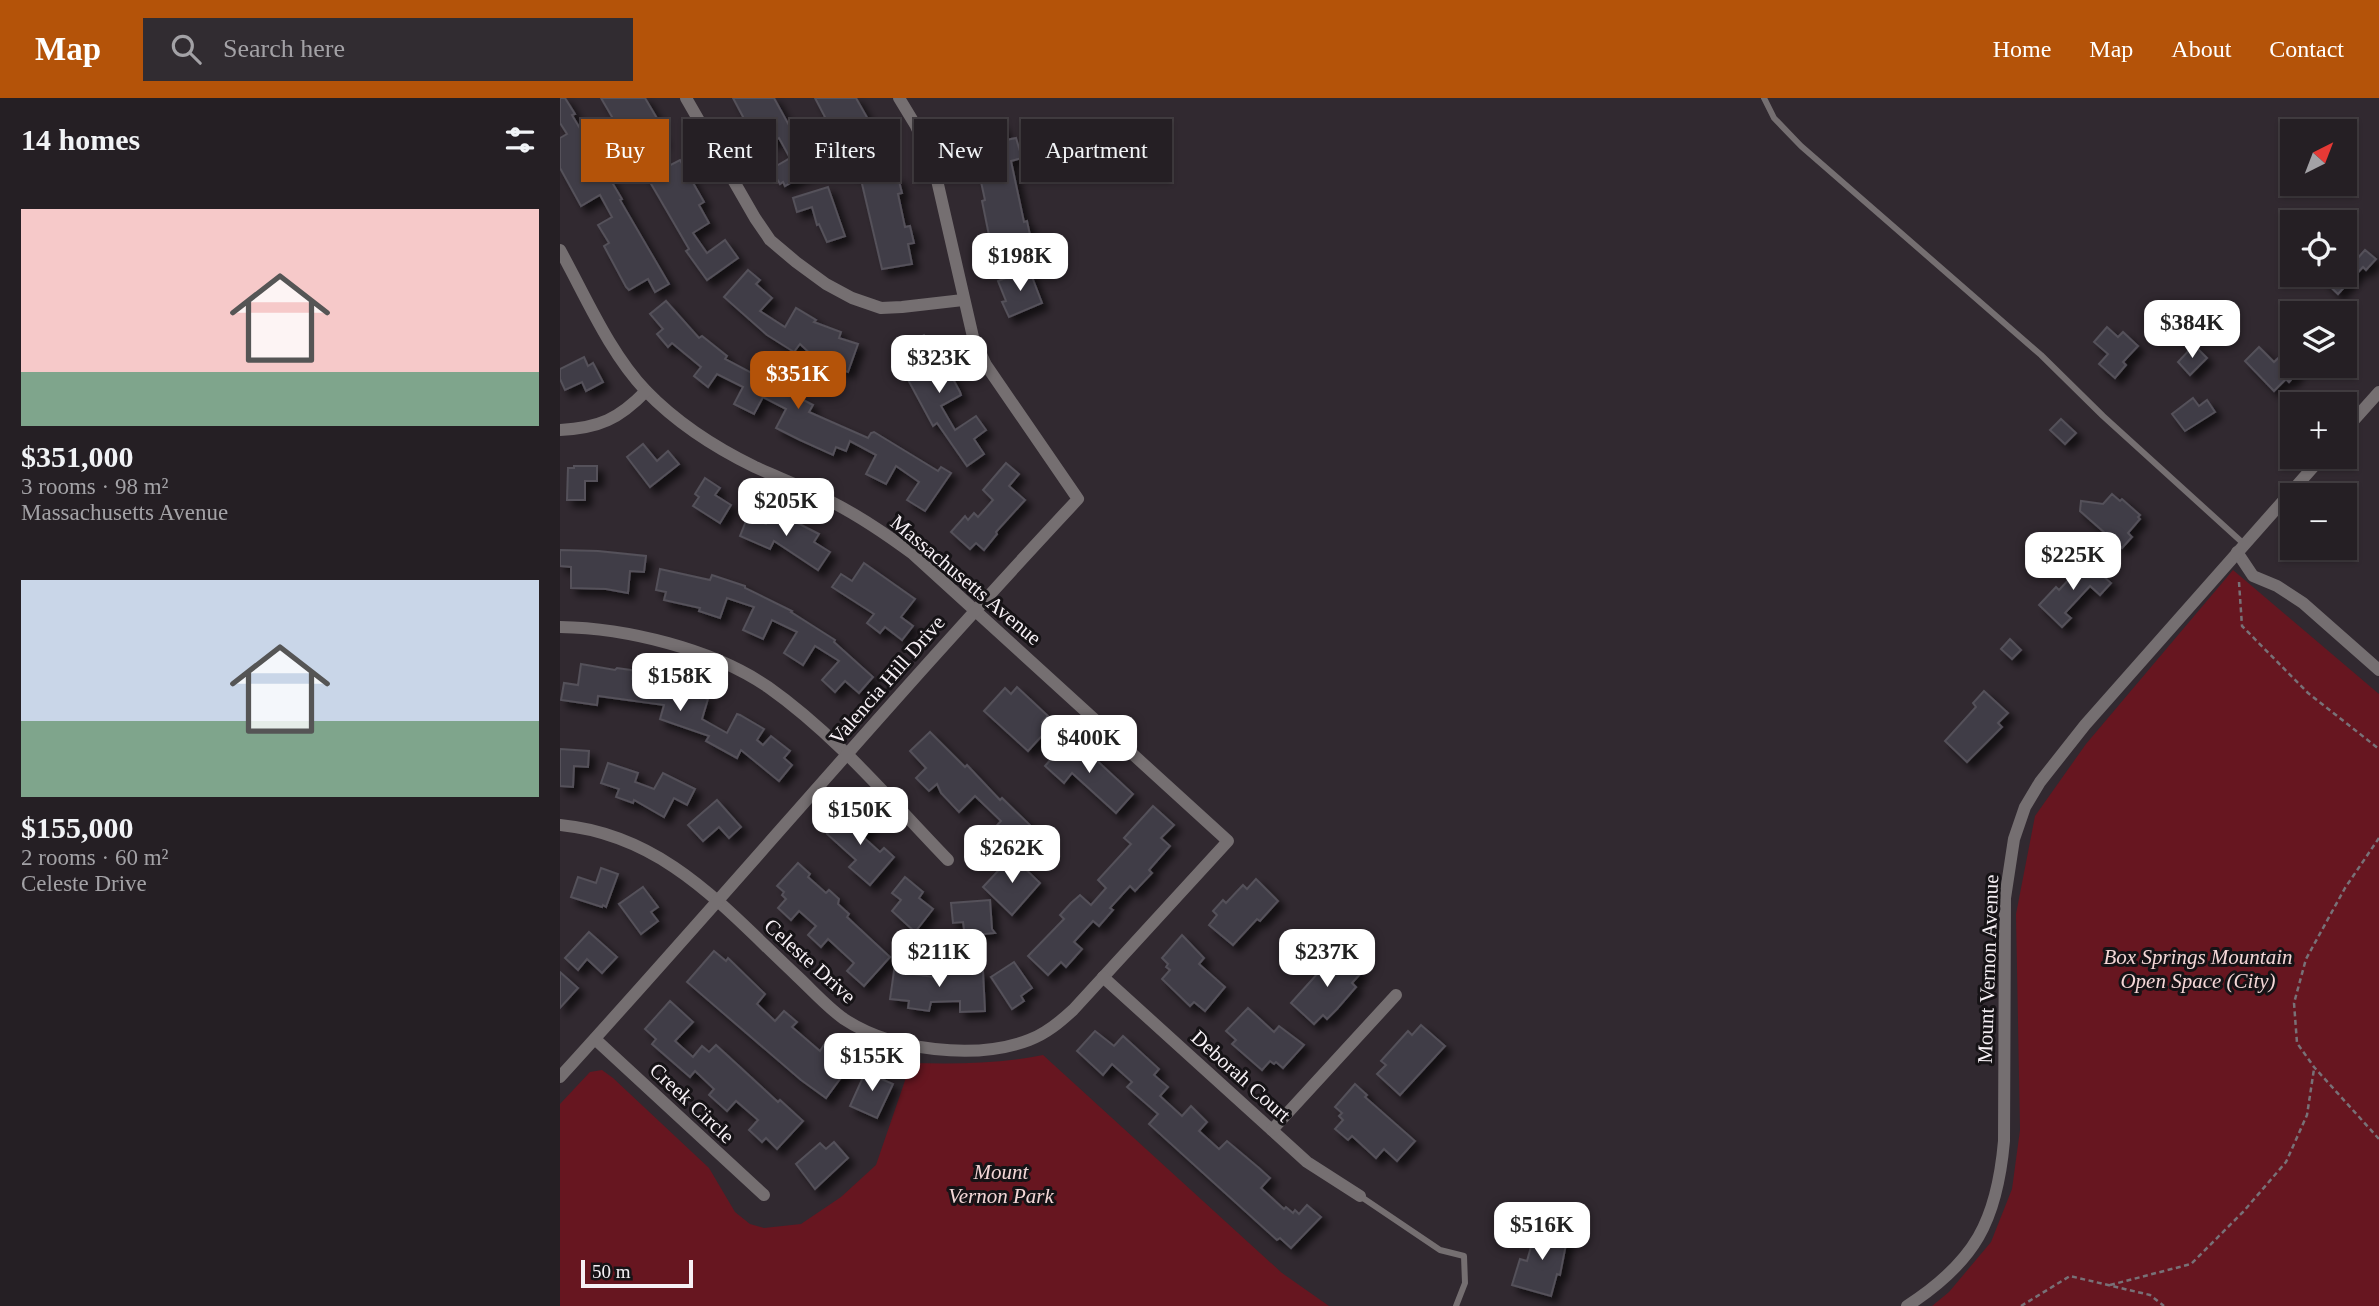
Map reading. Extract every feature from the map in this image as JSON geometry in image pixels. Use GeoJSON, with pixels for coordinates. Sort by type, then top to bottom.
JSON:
{"type":"FeatureCollection","features":[{"type":"Feature","properties":{"kind":"street"},"geometry":{"type":"LineString","coordinates":[[686,98],[770,240],[826,284],[852,298],[881,308],[963,300],[934,167],[900,98]]}},
{"type":"Feature","properties":{"kind":"street","name":"Massachusetts Avenue"},"geometry":{"type":"LineString","coordinates":[[560,250],[607,335],[646,391],[695,432],[726,451],[829,500],[913,554],[1228,841]]}},
{"type":"Feature","properties":{"kind":"street","name":"Valencia Hill Drive"},"geometry":{"type":"LineString","coordinates":[[560,1077],[718,902],[975,609],[1078,499],[986,365],[973,337],[963,300]]}},
{"type":"Feature","properties":{"kind":"street"},"geometry":{"type":"LineString","coordinates":[[560,430],[593,427],[612,419],[630,408],[646,391]]}},
{"type":"Feature","properties":{"kind":"street"},"geometry":{"type":"LineString","coordinates":[[2357,417],[2379,392]]}},
{"type":"Feature","properties":{"kind":"street","name":"Mount Vernon Avenue"},"geometry":{"type":"LineString","coordinates":[[1907,1306],[1949,1276],[1977,1238],[1994,1204],[2004,1141],[2005,898],[2014,839],[2025,807],[2040,782],[2085,725],[2311,469]]}},
{"type":"Feature","properties":{"kind":"street"},"geometry":{"type":"LineString","coordinates":[[2241,548],[2246,565],[2253,576],[2277,586],[2303,603],[2379,670]]}},
{"type":"Feature","properties":{"kind":"street"},"geometry":{"type":"LineString","coordinates":[[560,627],[610,631],[647,638],[733,668],[777,694],[847,755],[948,860]]}},
{"type":"Feature","properties":{"kind":"street","name":"Celeste Drive"},"geometry":{"type":"LineString","coordinates":[[560,825],[614,836],[643,847],[689,877],[844,1019],[865,1031],[905,1044],[973,1051],[1004,1048],[1031,1040],[1054,1027],[1073,1010],[1228,841]]}},
{"type":"Feature","properties":{"kind":"street","name":"Deborah Court"},"geometry":{"type":"LineString","coordinates":[[1103,977],[1307,1162],[1360,1196]]}},
{"type":"Feature","properties":{"kind":"street"},"geometry":{"type":"LineString","coordinates":[[1272,1130],[1396,995]]}},
{"type":"Feature","properties":{"kind":"street","name":"Creek Circle"},"geometry":{"type":"LineString","coordinates":[[594,1039],[764,1195]]}},
{"type":"Feature","properties":{"kind":"lane"},"geometry":{"type":"LineString","coordinates":[[1763,98],[1774,118],[1801,146],[2041,355],[2241,548]]}},
{"type":"Feature","properties":{"kind":"lane"},"geometry":{"type":"LineString","coordinates":[[1360,1196],[1440,1250],[1464,1256],[1465,1283],[1456,1306]]}},
{"type":"Feature","properties":{"kind":"path"},"geometry":{"type":"LineString","coordinates":[[2246,565],[2238,584],[2242,626],[2308,692],[2379,749]]}},
{"type":"Feature","properties":{"kind":"path"},"geometry":{"type":"LineString","coordinates":[[2379,838],[2345,888],[2306,958],[2294,1003],[2297,1043],[2314,1067],[2379,1139]]}},
{"type":"Feature","properties":{"kind":"path"},"geometry":{"type":"LineString","coordinates":[[2109,1285],[2191,1264],[2243,1212],[2287,1162],[2307,1115],[2314,1067]]}},
{"type":"Feature","properties":{"kind":"path"},"geometry":{"type":"LineString","coordinates":[[2021,1306],[2070,1276],[2150,1296],[2164,1306]]}},
{"type":"Feature","properties":{"kind":"green space","name":"Box Springs Mountain Open Space (City)"},"geometry":{"type":"Polygon","coordinates":[[[2233,570],[2379,694],[2379,1306],[1932,1306],[1949,1292],[1991,1242],[2012,1189],[2020,1130],[2016,914],[2035,816],[2086,744],[2233,570]]]}},
{"type":"Feature","properties":{"kind":"green space","name":"Mount Vernon Park"},"geometry":{"type":"Polygon","coordinates":[[[1043,1055],[1282,1273],[1329,1306],[560,1306],[560,1104],[590,1072],[602,1070],[613,1078],[709,1168],[735,1212],[750,1224],[764,1228],[801,1224],[841,1197],[876,1165],[911,1063],[977,1063],[1043,1055]]]}},
{"type":"Feature","properties":{"kind":"building"},"geometry":{"type":"Polygon","coordinates":[[[560,98],[565,98],[581,130],[581,182],[612,182],[669,284],[655,292],[648,279],[629,290],[626,287],[604,246],[609,243],[598,225],[612,217],[600,195],[581,206],[560,168],[560,138],[567,134],[560,123],[560,98]]]}},
{"type":"Feature","properties":{"kind":"building"},"geometry":{"type":"Polygon","coordinates":[[[601,98],[645,98],[657,119],[613,119],[601,98]]]}},
{"type":"Feature","properties":{"kind":"building"},"geometry":{"type":"Polygon","coordinates":[[[733,98],[774,98],[790,127],[790,158],[779,138],[776,140],[776,119],[744,119],[733,98]]]}},
{"type":"Feature","properties":{"kind":"building"},"geometry":{"type":"Polygon","coordinates":[[[815,98],[856,98],[868,119],[822,119],[825,117],[815,98]]]}},
{"type":"Feature","properties":{"kind":"building"},"geometry":{"type":"Polygon","coordinates":[[[1016,138],[1021,158],[1011,161],[1035,258],[1018,261],[1015,246],[992,250],[982,201],[985,200],[981,182],[1007,182],[1007,140],[1016,138]]]}},
{"type":"Feature","properties":{"kind":"building"},"geometry":{"type":"Polygon","coordinates":[[[790,158],[792,182],[785,186],[783,182],[780,184],[776,177],[776,166],[790,158]]]}},
{"type":"Feature","properties":{"kind":"building"},"geometry":{"type":"Polygon","coordinates":[[[680,160],[683,165],[683,182],[693,182],[704,202],[699,205],[709,223],[693,233],[707,253],[725,240],[738,258],[707,280],[686,251],[689,249],[650,182],[669,182],[669,166],[680,160]]]}},
{"type":"Feature","properties":{"kind":"building"},"geometry":{"type":"Polygon","coordinates":[[[862,182],[899,182],[902,193],[898,194],[905,227],[910,226],[914,243],[908,244],[912,264],[882,269],[862,182]]]}},
{"type":"Feature","properties":{"kind":"building"},"geometry":{"type":"Polygon","coordinates":[[[828,187],[845,236],[827,242],[819,224],[817,225],[812,207],[797,212],[793,198],[828,187]]]}},
{"type":"Feature","properties":{"kind":"building"},"geometry":{"type":"Polygon","coordinates":[[[2365,250],[2376,259],[2366,270],[2363,267],[2357,273],[2357,259],[2365,250]]]}},
{"type":"Feature","properties":{"kind":"building"},"geometry":{"type":"Polygon","coordinates":[[[1029,269],[1042,303],[1009,317],[1002,302],[1006,301],[998,281],[1029,269]]]}},
{"type":"Feature","properties":{"kind":"building"},"geometry":{"type":"Polygon","coordinates":[[[748,270],[760,280],[756,284],[772,298],[760,311],[785,327],[796,308],[816,320],[814,322],[841,332],[839,338],[858,344],[848,372],[818,361],[800,344],[794,352],[767,335],[724,297],[748,270]]]}},
{"type":"Feature","properties":{"kind":"building"},"geometry":{"type":"Polygon","coordinates":[[[2330,287],[2344,287],[2338,294],[2330,287]]]}},
{"type":"Feature","properties":{"kind":"building"},"geometry":{"type":"Polygon","coordinates":[[[666,301],[699,338],[702,336],[727,356],[725,359],[813,405],[809,412],[868,438],[874,432],[938,471],[941,467],[951,473],[925,511],[907,500],[919,482],[896,466],[886,484],[866,474],[876,455],[850,441],[846,451],[836,447],[833,455],[776,428],[786,409],[763,397],[754,414],[734,404],[743,387],[717,374],[708,387],[694,376],[701,367],[672,343],[668,347],[657,334],[663,329],[650,314],[666,301]]]}},
{"type":"Feature","properties":{"kind":"building"},"geometry":{"type":"Polygon","coordinates":[[[2107,327],[2118,337],[2123,332],[2138,346],[2123,362],[2126,365],[2115,378],[2099,364],[2108,354],[2094,342],[2107,327]]]}},
{"type":"Feature","properties":{"kind":"building"},"geometry":{"type":"Polygon","coordinates":[[[924,335],[934,353],[938,351],[961,395],[941,406],[955,430],[976,416],[986,430],[974,439],[984,454],[967,466],[937,423],[933,426],[893,352],[924,335]]]}},
{"type":"Feature","properties":{"kind":"building"},"geometry":{"type":"Polygon","coordinates":[[[2194,345],[2207,358],[2190,375],[2178,362],[2194,345]]]}},
{"type":"Feature","properties":{"kind":"building"},"geometry":{"type":"Polygon","coordinates":[[[2259,347],[2274,362],[2280,356],[2280,378],[2293,378],[2289,382],[2286,379],[2274,391],[2245,361],[2259,347]]]}},
{"type":"Feature","properties":{"kind":"building"},"geometry":{"type":"Polygon","coordinates":[[[584,357],[588,366],[593,363],[603,382],[586,391],[582,382],[565,390],[560,379],[560,369],[584,357]]]}},
{"type":"Feature","properties":{"kind":"building"},"geometry":{"type":"Polygon","coordinates":[[[2193,398],[2199,406],[2207,400],[2215,412],[2185,431],[2172,414],[2193,398]]]}},
{"type":"Feature","properties":{"kind":"building"},"geometry":{"type":"Polygon","coordinates":[[[2061,419],[2076,433],[2065,444],[2050,430],[2061,419]]]}},
{"type":"Feature","properties":{"kind":"building"},"geometry":{"type":"Polygon","coordinates":[[[643,444],[657,461],[668,451],[679,464],[650,487],[627,457],[643,444]]]}},
{"type":"Feature","properties":{"kind":"building"},"geometry":{"type":"Polygon","coordinates":[[[1006,463],[1019,474],[1009,486],[1025,500],[996,532],[984,550],[976,543],[970,549],[951,532],[965,516],[968,520],[974,513],[978,517],[993,500],[983,490],[1006,463]]]}},
{"type":"Feature","properties":{"kind":"building"},"geometry":{"type":"Polygon","coordinates":[[[597,466],[597,481],[585,481],[585,500],[567,500],[568,468],[597,466]]]}},
{"type":"Feature","properties":{"kind":"building"},"geometry":{"type":"Polygon","coordinates":[[[705,478],[720,488],[715,495],[731,505],[720,523],[693,506],[699,497],[695,494],[705,478]]]}},
{"type":"Feature","properties":{"kind":"building"},"geometry":{"type":"Polygon","coordinates":[[[2112,494],[2140,515],[2140,519],[2128,533],[2132,537],[2122,548],[2080,511],[2081,501],[2103,504],[2112,494]]]}},
{"type":"Feature","properties":{"kind":"building"},"geometry":{"type":"Polygon","coordinates":[[[772,510],[819,534],[814,542],[830,552],[818,570],[774,541],[770,549],[740,536],[748,516],[766,524],[772,510]]]}},
{"type":"Feature","properties":{"kind":"building"},"geometry":{"type":"Polygon","coordinates":[[[560,550],[646,556],[644,572],[630,571],[628,593],[571,588],[571,567],[560,566],[560,550]]]}},
{"type":"Feature","properties":{"kind":"building"},"geometry":{"type":"Polygon","coordinates":[[[2086,561],[2111,583],[2100,595],[2090,586],[2065,613],[2071,618],[2062,627],[2039,605],[2056,587],[2059,590],[2086,561]]]}},
{"type":"Feature","properties":{"kind":"building"},"geometry":{"type":"Polygon","coordinates":[[[864,563],[915,599],[901,617],[913,626],[902,640],[885,627],[880,633],[867,623],[874,614],[832,587],[841,574],[852,581],[864,563]]]}},
{"type":"Feature","properties":{"kind":"building"},"geometry":{"type":"Polygon","coordinates":[[[660,569],[710,580],[712,575],[745,586],[792,611],[835,640],[834,642],[873,677],[859,693],[845,681],[835,692],[822,680],[839,661],[815,646],[803,665],[784,653],[797,632],[772,620],[763,639],[743,630],[754,607],[727,598],[720,618],[699,611],[700,608],[664,600],[666,592],[656,590],[660,569]]]}},
{"type":"Feature","properties":{"kind":"building"},"geometry":{"type":"Polygon","coordinates":[[[2010,639],[2021,650],[2012,659],[2001,649],[2010,639]]]}},
{"type":"Feature","properties":{"kind":"building"},"geometry":{"type":"Polygon","coordinates":[[[581,664],[631,670],[632,679],[671,682],[692,689],[691,693],[708,699],[702,719],[727,733],[737,714],[740,715],[764,729],[757,740],[763,745],[771,736],[790,751],[784,758],[792,765],[779,781],[741,750],[737,758],[706,741],[709,736],[660,719],[664,705],[598,696],[597,705],[561,700],[564,683],[578,685],[581,664]]]}},
{"type":"Feature","properties":{"kind":"building"},"geometry":{"type":"Polygon","coordinates":[[[1017,687],[1048,716],[1042,722],[1049,728],[1028,751],[984,711],[1005,688],[1011,694],[1017,687]]]}},
{"type":"Feature","properties":{"kind":"building"},"geometry":{"type":"Polygon","coordinates":[[[1984,691],[2008,713],[1998,723],[2002,727],[1967,762],[1945,741],[1976,707],[1973,703],[1984,691]]]}},
{"type":"Feature","properties":{"kind":"building"},"geometry":{"type":"Polygon","coordinates":[[[930,732],[1033,828],[1013,853],[991,832],[1001,821],[975,796],[959,812],[941,793],[937,784],[929,791],[916,778],[926,768],[910,751],[930,732]]]}},
{"type":"Feature","properties":{"kind":"building"},"geometry":{"type":"Polygon","coordinates":[[[1077,742],[1133,794],[1116,813],[1072,773],[1064,783],[1045,766],[1065,743],[1071,748],[1077,742]]]}},
{"type":"Feature","properties":{"kind":"building"},"geometry":{"type":"Polygon","coordinates":[[[560,749],[589,751],[588,767],[574,766],[573,787],[560,786],[560,749]]]}},
{"type":"Feature","properties":{"kind":"building"},"geometry":{"type":"Polygon","coordinates":[[[608,763],[638,773],[635,782],[654,789],[663,773],[695,789],[687,805],[674,798],[664,817],[634,800],[633,803],[616,797],[619,789],[601,783],[608,763]]]}},
{"type":"Feature","properties":{"kind":"building"},"geometry":{"type":"Polygon","coordinates":[[[717,800],[741,827],[729,838],[719,827],[703,841],[688,825],[717,800]]]}},
{"type":"Feature","properties":{"kind":"building"},"geometry":{"type":"Polygon","coordinates":[[[1153,806],[1174,825],[1161,838],[1170,846],[1149,870],[1152,873],[1135,891],[1130,886],[1110,908],[1113,910],[1099,926],[1093,921],[1074,942],[1082,949],[1066,967],[1061,962],[1048,975],[1028,956],[1064,919],[1060,915],[1080,895],[1091,905],[1106,888],[1098,880],[1131,844],[1124,838],[1153,806]]]}},
{"type":"Feature","properties":{"kind":"building"},"geometry":{"type":"Polygon","coordinates":[[[848,811],[858,819],[861,815],[872,825],[862,836],[880,852],[884,848],[894,857],[870,885],[849,867],[856,860],[827,834],[848,811]]]}},
{"type":"Feature","properties":{"kind":"building"},"geometry":{"type":"Polygon","coordinates":[[[1012,856],[1040,883],[1012,915],[983,887],[1012,856]]]}},
{"type":"Feature","properties":{"kind":"building"},"geometry":{"type":"Polygon","coordinates":[[[798,863],[810,874],[808,877],[826,893],[829,890],[839,899],[838,904],[849,914],[847,917],[890,957],[864,986],[847,971],[854,963],[828,939],[821,947],[808,935],[816,926],[799,911],[791,920],[778,908],[786,899],[782,895],[784,892],[777,886],[798,863]]]}},
{"type":"Feature","properties":{"kind":"building"},"geometry":{"type":"Polygon","coordinates":[[[601,868],[618,874],[606,907],[571,897],[578,877],[596,883],[601,868]]]}},
{"type":"Feature","properties":{"kind":"building"},"geometry":{"type":"Polygon","coordinates":[[[905,877],[923,892],[919,898],[933,909],[915,932],[892,911],[901,900],[892,893],[905,877]]]}},
{"type":"Feature","properties":{"kind":"building"},"geometry":{"type":"Polygon","coordinates":[[[1256,879],[1278,901],[1233,945],[1209,925],[1217,915],[1213,911],[1223,900],[1226,903],[1243,885],[1247,889],[1256,879]]]}},
{"type":"Feature","properties":{"kind":"building"},"geometry":{"type":"Polygon","coordinates":[[[643,887],[658,907],[651,912],[658,921],[641,934],[619,904],[643,887]]]}},
{"type":"Feature","properties":{"kind":"building"},"geometry":{"type":"Polygon","coordinates":[[[990,900],[992,929],[995,933],[965,936],[963,922],[953,923],[951,903],[990,900]]]}},
{"type":"Feature","properties":{"kind":"building"},"geometry":{"type":"Polygon","coordinates":[[[589,932],[617,957],[602,973],[587,959],[578,970],[565,958],[589,932]]]}},
{"type":"Feature","properties":{"kind":"building"},"geometry":{"type":"Polygon","coordinates":[[[1182,935],[1204,958],[1199,964],[1225,987],[1205,1011],[1194,1002],[1190,1006],[1162,979],[1170,970],[1162,958],[1182,935]]]}},
{"type":"Feature","properties":{"kind":"building"},"geometry":{"type":"Polygon","coordinates":[[[714,951],[726,961],[728,958],[765,994],[757,1004],[775,1021],[784,1011],[797,1022],[792,1027],[820,1051],[824,1045],[851,1064],[826,1098],[801,1080],[687,982],[714,951]]]}},
{"type":"Feature","properties":{"kind":"building"},"geometry":{"type":"Polygon","coordinates":[[[1337,952],[1361,973],[1352,983],[1356,987],[1337,1009],[1327,1019],[1323,1015],[1314,1024],[1291,1003],[1337,952]]]}},
{"type":"Feature","properties":{"kind":"building"},"geometry":{"type":"Polygon","coordinates":[[[1014,962],[1032,988],[1021,996],[1024,1001],[1012,1009],[991,977],[1014,962]]]}},
{"type":"Feature","properties":{"kind":"building"},"geometry":{"type":"Polygon","coordinates":[[[895,964],[913,966],[912,974],[941,978],[941,973],[983,971],[985,1011],[960,1012],[960,1001],[931,1002],[929,1011],[908,1008],[909,1001],[890,999],[895,964]]]}},
{"type":"Feature","properties":{"kind":"building"},"geometry":{"type":"Polygon","coordinates":[[[560,972],[578,988],[560,1008],[560,972]]]}},
{"type":"Feature","properties":{"kind":"building"},"geometry":{"type":"Polygon","coordinates":[[[670,1001],[693,1022],[675,1041],[693,1057],[702,1046],[709,1052],[716,1045],[778,1102],[780,1100],[803,1121],[777,1149],[766,1138],[762,1142],[749,1130],[758,1120],[736,1101],[727,1111],[709,1095],[714,1089],[695,1071],[690,1077],[652,1044],[656,1039],[645,1029],[670,1001]]]}},
{"type":"Feature","properties":{"kind":"building"},"geometry":{"type":"Polygon","coordinates":[[[1248,1008],[1274,1032],[1279,1026],[1304,1045],[1283,1068],[1270,1061],[1262,1070],[1232,1044],[1236,1040],[1226,1031],[1248,1008]]]}},
{"type":"Feature","properties":{"kind":"building"},"geometry":{"type":"Polygon","coordinates":[[[1421,1025],[1445,1046],[1400,1095],[1377,1074],[1386,1065],[1381,1061],[1408,1031],[1412,1035],[1421,1025]]]}},
{"type":"Feature","properties":{"kind":"building"},"geometry":{"type":"Polygon","coordinates":[[[1095,1031],[1114,1046],[1123,1036],[1159,1069],[1154,1075],[1168,1087],[1160,1096],[1182,1116],[1191,1106],[1207,1122],[1199,1131],[1219,1149],[1227,1141],[1270,1178],[1261,1188],[1284,1209],[1286,1207],[1293,1213],[1295,1210],[1299,1214],[1307,1205],[1321,1217],[1291,1248],[1280,1238],[1277,1240],[1149,1124],[1158,1114],[1127,1087],[1132,1082],[1112,1064],[1103,1075],[1077,1051],[1095,1031]]]}},
{"type":"Feature","properties":{"kind":"building"},"geometry":{"type":"Polygon","coordinates":[[[868,1066],[882,1072],[879,1078],[893,1084],[877,1118],[850,1106],[868,1066]]]}},
{"type":"Feature","properties":{"kind":"building"},"geometry":{"type":"Polygon","coordinates":[[[1355,1084],[1367,1095],[1365,1097],[1415,1141],[1397,1161],[1384,1149],[1376,1158],[1352,1136],[1348,1140],[1335,1129],[1343,1120],[1339,1116],[1342,1113],[1335,1107],[1355,1084]]]}},
{"type":"Feature","properties":{"kind":"building"},"geometry":{"type":"Polygon","coordinates":[[[834,1142],[848,1158],[815,1189],[796,1164],[820,1143],[826,1149],[834,1142]]]}},
{"type":"Feature","properties":{"kind":"building"},"geometry":{"type":"Polygon","coordinates":[[[1537,1225],[1568,1234],[1560,1275],[1557,1274],[1551,1296],[1512,1285],[1520,1259],[1527,1261],[1537,1225]]]}}]}
